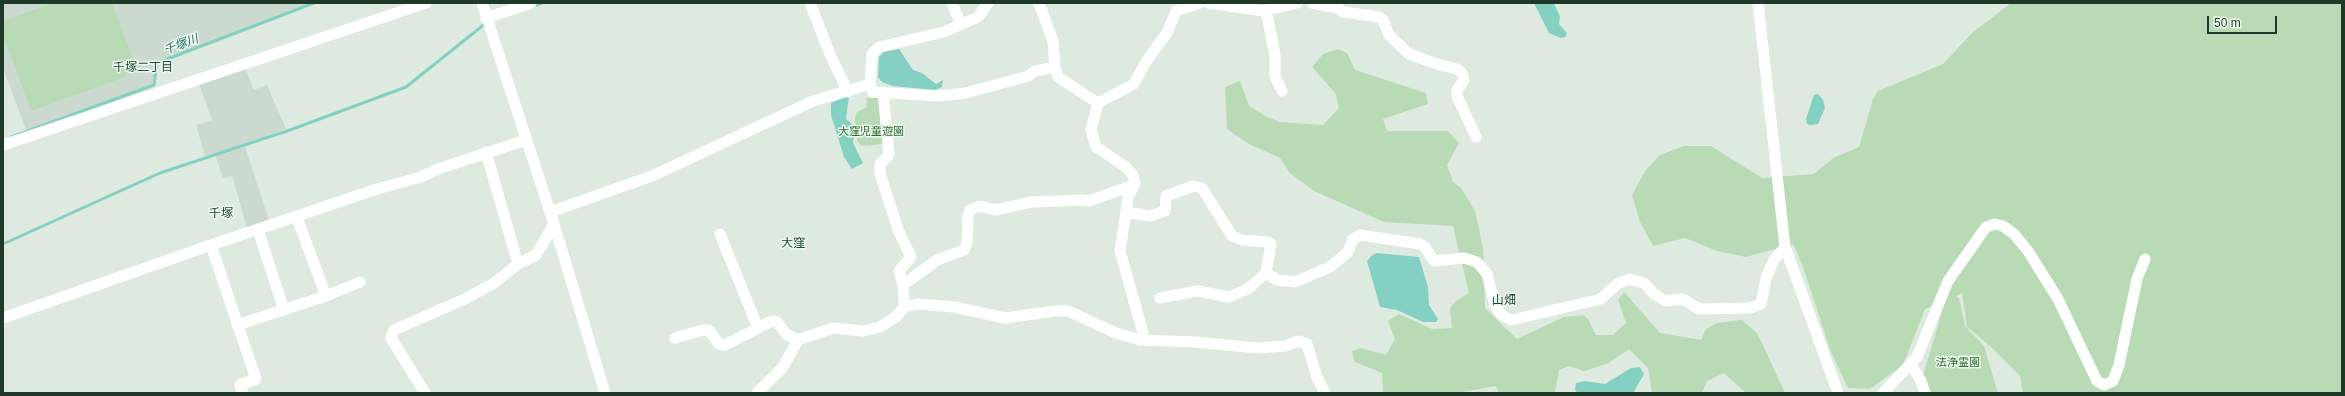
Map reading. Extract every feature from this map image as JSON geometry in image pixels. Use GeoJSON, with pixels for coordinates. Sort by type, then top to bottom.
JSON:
{"type":"FeatureCollection","features":[{"type":"Feature","properties":{"kind":"street"},"geometry":{"type":"LineString","coordinates":[[3,145],[426,3]]}},
{"type":"Feature","properties":{"kind":"street"},"geometry":{"type":"LineString","coordinates":[[482,3],[554,224],[605,393]]}},
{"type":"Feature","properties":{"kind":"street"},"geometry":{"type":"LineString","coordinates":[[487,21],[531,3]]}},
{"type":"Feature","properties":{"kind":"street"},"geometry":{"type":"LineString","coordinates":[[810,3],[829,52],[848,92]]}},
{"type":"Feature","properties":{"kind":"street"},"geometry":{"type":"LineString","coordinates":[[952,3],[961,25]]}},
{"type":"Feature","properties":{"kind":"street"},"geometry":{"type":"LineString","coordinates":[[988,3],[978,17],[944,32],[879,47],[872,54],[870,84],[873,92],[939,96],[966,93],[1028,76],[1035,71],[1055,67]]}},
{"type":"Feature","properties":{"kind":"street"},"geometry":{"type":"LineString","coordinates":[[1039,3],[1053,40],[1055,67],[1058,78],[1098,103]]}},
{"type":"Feature","properties":{"kind":"street"},"geometry":{"type":"LineString","coordinates":[[1140,340],[1143,333],[1120,251],[1128,198],[1134,186],[1133,175],[1126,167],[1096,147],[1092,130],[1098,103],[1134,84],[1147,60],[1167,33],[1176,11],[1199,3]]}},
{"type":"Feature","properties":{"kind":"street"},"geometry":{"type":"LineString","coordinates":[[1208,3],[1266,10],[1297,3]]}},
{"type":"Feature","properties":{"kind":"street"},"geometry":{"type":"LineString","coordinates":[[1312,3],[1341,6],[1343,12],[1379,17],[1383,20],[1389,35],[1409,54],[1440,65],[1457,69],[1462,73],[1464,80],[1457,90],[1457,96],[1476,137]]}},
{"type":"Feature","properties":{"kind":"street"},"geometry":{"type":"LineString","coordinates":[[1758,3],[1775,138],[1785,247],[1838,393]]}},
{"type":"Feature","properties":{"kind":"street"},"geometry":{"type":"LineString","coordinates":[[1266,10],[1275,55],[1275,76],[1282,91]]}},
{"type":"Feature","properties":{"kind":"street"},"geometry":{"type":"LineString","coordinates":[[550,212],[652,176],[813,101],[848,92],[870,84]]}},
{"type":"Feature","properties":{"kind":"street"},"geometry":{"type":"LineString","coordinates":[[883,92],[888,155],[880,164],[880,174],[899,232],[911,257],[900,270],[903,285],[904,307]]}},
{"type":"Feature","properties":{"kind":"street"},"geometry":{"type":"LineString","coordinates":[[3,318],[211,245],[297,218],[377,189],[421,177],[486,152],[526,140]]}},
{"type":"Feature","properties":{"kind":"street"},"geometry":{"type":"LineString","coordinates":[[486,152],[518,264]]}},
{"type":"Feature","properties":{"kind":"street"},"geometry":{"type":"LineString","coordinates":[[903,285],[937,260],[964,250],[967,242],[968,215],[970,210],[980,206],[995,210],[1032,202],[1089,201],[1134,186]]}},
{"type":"Feature","properties":{"kind":"street"},"geometry":{"type":"LineString","coordinates":[[1126,212],[1150,216],[1165,211],[1166,196],[1193,186],[1202,188],[1232,236],[1242,240],[1268,242],[1271,244],[1266,273],[1248,289],[1229,297],[1198,291],[1160,298]]}},
{"type":"Feature","properties":{"kind":"street"},"geometry":{"type":"LineString","coordinates":[[297,218],[326,296]]}},
{"type":"Feature","properties":{"kind":"street"},"geometry":{"type":"LineString","coordinates":[[425,393],[391,338],[394,330],[467,298],[494,283],[518,264],[536,255],[554,224]]}},
{"type":"Feature","properties":{"kind":"street"},"geometry":{"type":"LineString","coordinates":[[1883,393],[1918,357],[1948,281],[1986,227],[1995,224],[2003,226],[2014,234],[2028,251],[2058,300],[2097,381],[2104,386],[2112,381],[2119,365],[2137,279],[2145,259]]}},
{"type":"Feature","properties":{"kind":"street"},"geometry":{"type":"LineString","coordinates":[[258,230],[284,310]]}},
{"type":"Feature","properties":{"kind":"street"},"geometry":{"type":"LineString","coordinates":[[720,234],[758,328]]}},
{"type":"Feature","properties":{"kind":"street"},"geometry":{"type":"LineString","coordinates":[[1266,273],[1277,280],[1296,282],[1330,267],[1348,252],[1353,239],[1360,235],[1420,244],[1425,247],[1434,261],[1464,258],[1477,262],[1487,274],[1495,306],[1502,315],[1511,320],[1601,299],[1617,284],[1630,279],[1644,283],[1654,294],[1666,301],[1683,299],[1699,309],[1750,308],[1761,304],[1766,278],[1774,260],[1785,247]]}},
{"type":"Feature","properties":{"kind":"street"},"geometry":{"type":"LineString","coordinates":[[211,245],[256,379],[240,385],[243,393]]}},
{"type":"Feature","properties":{"kind":"street"},"geometry":{"type":"LineString","coordinates":[[237,325],[326,296],[360,282]]}},
{"type":"Feature","properties":{"kind":"street"},"geometry":{"type":"LineString","coordinates":[[757,393],[782,367],[798,340],[833,328],[863,331],[880,327],[896,317],[904,307],[917,304],[954,307],[1006,318],[1055,311],[1068,311],[1116,333],[1140,340],[1195,342],[1257,348],[1285,346],[1299,341],[1307,344],[1317,377],[1325,393]]}},
{"type":"Feature","properties":{"kind":"street"},"geometry":{"type":"LineString","coordinates":[[675,338],[703,330],[709,330],[719,344],[725,345],[772,321],[776,322],[786,334],[798,340]]}},
{"type":"Feature","properties":{"kind":"street"},"geometry":{"type":"LineString","coordinates":[[1911,364],[1921,381],[1925,393]]}},
{"type":"Feature","properties":{"kind":"shaded area"},"geometry":{"type":"Polygon","coordinates":[[[3,3],[314,3],[157,63],[154,85],[26,130],[3,68],[3,3]]]}},
{"type":"Feature","properties":{"kind":"shaded area"},"geometry":{"type":"Polygon","coordinates":[[[245,68],[254,90],[267,85],[286,129],[244,144],[269,220],[247,228],[232,176],[223,178],[215,154],[205,156],[196,125],[212,120],[199,84],[245,68]]]}},
{"type":"Feature","properties":{"kind":"green space"},"geometry":{"type":"Polygon","coordinates":[[[53,3],[112,3],[132,57],[125,77],[31,111],[3,34],[3,21],[53,3]]]}},
{"type":"Feature","properties":{"kind":"green space","name":"法浄霊園"},"geometry":{"type":"Polygon","coordinates":[[[2011,3],[2342,3],[2342,393],[2023,393],[2020,376],[1991,347],[1967,327],[1962,293],[1956,296],[1959,298],[1965,326],[1984,346],[1998,393],[1918,393],[1945,301],[1925,309],[1903,365],[1870,389],[1848,388],[1831,352],[1802,264],[1793,244],[1746,257],[1717,251],[1685,238],[1653,246],[1640,222],[1632,195],[1645,171],[1660,155],[1684,146],[1711,146],[1762,178],[1814,174],[1833,158],[1859,147],[1873,99],[1878,91],[1943,64],[1972,33],[2011,3]]]}},
{"type":"Feature","properties":{"kind":"green space"},"geometry":{"type":"Polygon","coordinates":[[[1338,49],[1347,53],[1355,70],[1426,93],[1428,104],[1383,119],[1387,131],[1448,131],[1459,143],[1447,165],[1453,182],[1461,188],[1475,211],[1483,248],[1485,308],[1517,339],[1564,317],[1583,315],[1588,319],[1596,335],[1613,335],[1626,323],[1618,300],[1624,292],[1660,333],[1701,340],[1706,329],[1717,323],[1742,320],[1756,332],[1785,393],[1746,393],[1724,373],[1707,381],[1702,393],[1652,393],[1648,368],[1629,349],[1609,363],[1584,371],[1569,366],[1559,370],[1555,393],[1499,393],[1496,386],[1456,393],[1383,393],[1382,373],[1355,362],[1352,351],[1361,348],[1386,355],[1395,339],[1388,321],[1399,314],[1432,329],[1452,328],[1450,308],[1456,301],[1469,293],[1453,226],[1384,222],[1314,191],[1290,173],[1280,158],[1249,144],[1227,129],[1225,87],[1240,81],[1249,106],[1267,117],[1280,122],[1323,125],[1339,108],[1336,94],[1312,67],[1323,54],[1338,49]]]}},
{"type":"Feature","properties":{"kind":"green space","name":"大窪児童遊園"},"geometry":{"type":"Polygon","coordinates":[[[866,98],[880,98],[886,143],[869,146],[860,145],[857,140],[855,117],[857,112],[867,107],[866,98]]]}},
{"type":"Feature","properties":{"kind":"water"},"geometry":{"type":"Polygon","coordinates":[[[1534,3],[1554,3],[1560,17],[1559,24],[1567,33],[1565,37],[1561,38],[1549,33],[1534,3]]]}},
{"type":"Feature","properties":{"kind":"water"},"geometry":{"type":"Polygon","coordinates":[[[899,49],[913,70],[922,73],[936,84],[943,80],[942,87],[935,90],[893,86],[882,82],[878,77],[879,57],[884,52],[899,49]]]}},
{"type":"Feature","properties":{"kind":"water"},"geometry":{"type":"Polygon","coordinates":[[[1818,94],[1823,100],[1825,108],[1818,124],[1810,125],[1807,124],[1806,119],[1814,95],[1818,94]]]}},
{"type":"Feature","properties":{"kind":"water"},"geometry":{"type":"Polygon","coordinates":[[[849,96],[846,119],[851,123],[855,132],[853,143],[863,163],[852,169],[844,157],[831,115],[831,103],[849,96]]]}},
{"type":"Feature","properties":{"kind":"water"},"geometry":{"type":"Polygon","coordinates":[[[1377,253],[1419,257],[1428,287],[1429,305],[1438,319],[1436,322],[1423,322],[1397,310],[1380,307],[1367,261],[1371,256],[1377,253]]]}},
{"type":"Feature","properties":{"kind":"water"},"geometry":{"type":"Polygon","coordinates":[[[1640,367],[1644,374],[1633,393],[1578,393],[1575,390],[1576,383],[1585,381],[1605,384],[1631,368],[1640,367]]]}},
{"type":"Feature","properties":{"kind":"waterway","name":"千塚川"},"geometry":{"type":"LineString","coordinates":[[11,137],[154,85],[157,63],[314,3]]}},
{"type":"Feature","properties":{"kind":"waterway"},"geometry":{"type":"LineString","coordinates":[[533,6],[542,3]]}},
{"type":"Feature","properties":{"kind":"waterway"},"geometry":{"type":"LineString","coordinates":[[3,244],[160,173],[290,130],[406,87],[486,23]]}},
{"type":"Feature","properties":{"kind":"district","name":"千塚二丁目"},"geometry":{"type":"Point","coordinates":[143,68]}},
{"type":"Feature","properties":{"kind":"district","name":"千塚"},"geometry":{"type":"Point","coordinates":[221,214]}},
{"type":"Feature","properties":{"kind":"district","name":"大窪"},"geometry":{"type":"Point","coordinates":[793,244]}},
{"type":"Feature","properties":{"kind":"district","name":"山畑"},"geometry":{"type":"Point","coordinates":[1504,301]}}]}
